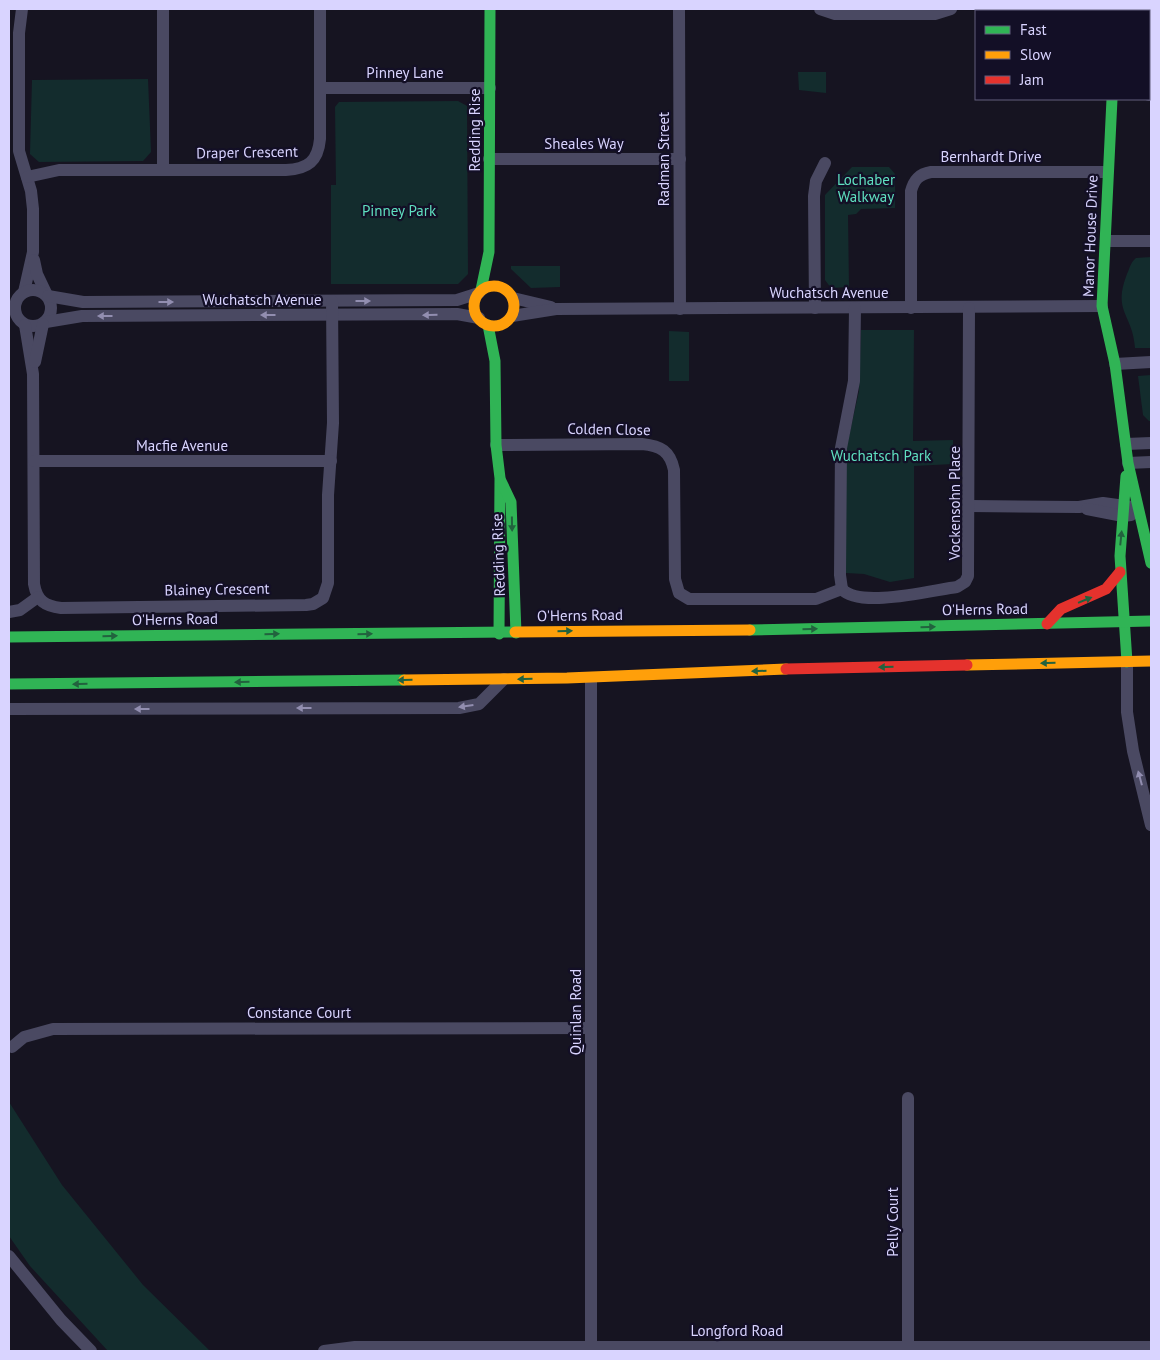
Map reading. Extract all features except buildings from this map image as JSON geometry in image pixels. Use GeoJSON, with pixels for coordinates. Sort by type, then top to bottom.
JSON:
{"type":"FeatureCollection","features":[{"type":"Feature","properties":{"kind":"main road","name":"Redding Rise"},"geometry":{"type":"LineString","coordinates":[[490,9],[490,252],[480,292],[474,306],[483,322],[496,361]]}},
{"type":"Feature","properties":{"kind":"main road","name":"Manor House Drive"},"geometry":{"type":"LineString","coordinates":[[1112,100],[1102,306],[1116,364],[1128,463],[1151,563]]}},
{"type":"Feature","properties":{"kind":"main road","name":"Redding Rise"},"geometry":{"type":"LineString","coordinates":[[490,252],[499,277]]}},
{"type":"Feature","properties":{"kind":"main road"},"geometry":{"type":"LineString","coordinates":[[480,292],[492,286],[499,277],[513,298]]}},
{"type":"Feature","properties":{"kind":"main road","name":"Redding Rise"},"geometry":{"type":"LineString","coordinates":[[498,634],[500,478],[496,445],[496,361],[508,320],[514,310],[513,298]]}},
{"type":"Feature","properties":{"kind":"main road"},"geometry":{"type":"LineString","coordinates":[[483,322],[508,320]]}},
{"type":"Feature","properties":{"kind":"main road","name":"Manor House Drive"},"geometry":{"type":"LineString","coordinates":[[1127,662],[1120,572],[1128,463]]}},
{"type":"Feature","properties":{"kind":"main road","name":"Redding Rise"},"geometry":{"type":"LineString","coordinates":[[500,478],[511,502],[516,633]]}},
{"type":"Feature","properties":{"kind":"main road"},"geometry":{"type":"LineString","coordinates":[[1047,624],[1060,609],[1102,592],[1113,584],[1120,572]]}},
{"type":"Feature","properties":{"kind":"main road","name":"O'Herns Road"},"geometry":{"type":"LineString","coordinates":[[9,637],[498,634],[1151,621]]}},
{"type":"Feature","properties":{"kind":"main road"},"geometry":{"type":"LineString","coordinates":[[9,684],[591,678],[808,668],[1151,661]]}},
{"type":"Feature","properties":{"kind":"street"},"geometry":{"type":"LineString","coordinates":[[9,319],[34,327],[44,323],[49,318],[52,307],[37,274],[33,252],[33,200],[21,160],[19,140],[19,27],[22,9]]}},
{"type":"Feature","properties":{"kind":"street"},"geometry":{"type":"LineString","coordinates":[[163,9],[163,170]]}},
{"type":"Feature","properties":{"kind":"street","name":"Draper Crescent"},"geometry":{"type":"LineString","coordinates":[[27,177],[59,170],[286,170],[305,168],[316,158],[319,151],[320,9]]}},
{"type":"Feature","properties":{"kind":"street","name":"Radman Street"},"geometry":{"type":"LineString","coordinates":[[679,9],[680,309]]}},
{"type":"Feature","properties":{"kind":"street"},"geometry":{"type":"LineString","coordinates":[[820,9],[829,13],[841,14],[935,14],[950,9]]}},
{"type":"Feature","properties":{"kind":"street","name":"Pinney Lane"},"geometry":{"type":"LineString","coordinates":[[320,88],[490,88]]}},
{"type":"Feature","properties":{"kind":"street","name":"Sheales Way"},"geometry":{"type":"LineString","coordinates":[[489,160],[680,159]]}},
{"type":"Feature","properties":{"kind":"street"},"geometry":{"type":"LineString","coordinates":[[814,308],[814,196],[816,181],[826,163]]}},
{"type":"Feature","properties":{"kind":"street","name":"Bernhardt Drive"},"geometry":{"type":"LineString","coordinates":[[911,308],[911,191],[912,185],[920,176],[931,172],[1107,172]]}},
{"type":"Feature","properties":{"kind":"street"},"geometry":{"type":"LineString","coordinates":[[1106,241],[1151,242]]}},
{"type":"Feature","properties":{"kind":"street"},"geometry":{"type":"LineString","coordinates":[[9,612],[20,610],[38,597],[34,574],[33,374],[23,324],[15,312],[15,305],[22,293],[33,252]]}},
{"type":"Feature","properties":{"kind":"street"},"geometry":{"type":"LineString","coordinates":[[9,299],[22,293],[36,290],[47,296]]}},
{"type":"Feature","properties":{"kind":"street","name":"Wuchatsch Avenue"},"geometry":{"type":"LineString","coordinates":[[47,296],[83,302],[457,300],[480,292]]}},
{"type":"Feature","properties":{"kind":"street","name":"Wuchatsch Avenue"},"geometry":{"type":"LineString","coordinates":[[513,298],[556,308],[969,308],[1102,306]]}},
{"type":"Feature","properties":{"kind":"street","name":"Blainey Crescent"},"geometry":{"type":"LineString","coordinates":[[38,597],[47,605],[61,608],[313,604],[322,598],[328,583],[332,301]]}},
{"type":"Feature","properties":{"kind":"street","name":"Wuchatsch Avenue"},"geometry":{"type":"LineString","coordinates":[[508,320],[556,308]]}},
{"type":"Feature","properties":{"kind":"street"},"geometry":{"type":"LineString","coordinates":[[842,589],[840,575],[841,448],[854,381],[855,308]]}},
{"type":"Feature","properties":{"kind":"street","name":"Vockensohn Place"},"geometry":{"type":"LineString","coordinates":[[842,589],[854,597],[874,598],[961,586],[965,582],[970,570],[969,308]]}},
{"type":"Feature","properties":{"kind":"street","name":"Wuchatsch Avenue"},"geometry":{"type":"LineString","coordinates":[[44,323],[82,316],[457,314],[483,322]]}},
{"type":"Feature","properties":{"kind":"street"},"geometry":{"type":"LineString","coordinates":[[33,374],[44,323]]}},
{"type":"Feature","properties":{"kind":"street"},"geometry":{"type":"LineString","coordinates":[[1116,364],[1151,362]]}},
{"type":"Feature","properties":{"kind":"street"},"geometry":{"type":"LineString","coordinates":[[1126,444],[1151,443]]}},
{"type":"Feature","properties":{"kind":"street","name":"Colden Close"},"geometry":{"type":"LineString","coordinates":[[496,445],[642,444],[659,446],[664,450],[668,454],[674,470],[675,579],[679,593],[689,600],[816,599],[842,589]]}},
{"type":"Feature","properties":{"kind":"street","name":"Macfie Avenue"},"geometry":{"type":"LineString","coordinates":[[34,461],[331,461]]}},
{"type":"Feature","properties":{"kind":"street"},"geometry":{"type":"LineString","coordinates":[[1128,463],[1151,462]]}},
{"type":"Feature","properties":{"kind":"street"},"geometry":{"type":"LineString","coordinates":[[970,506],[1080,507],[1124,511],[1139,510]]}},
{"type":"Feature","properties":{"kind":"street"},"geometry":{"type":"LineString","coordinates":[[1127,662],[1127,712],[1132,751],[1151,825]]}},
{"type":"Feature","properties":{"kind":"street","name":"Quinlan Road"},"geometry":{"type":"LineString","coordinates":[[591,678],[591,1346]]}},
{"type":"Feature","properties":{"kind":"street"},"geometry":{"type":"LineString","coordinates":[[9,709],[459,708],[479,704],[504,679]]}},
{"type":"Feature","properties":{"kind":"street","name":"Constance Court"},"geometry":{"type":"LineString","coordinates":[[12,1047],[24,1037],[54,1029],[591,1028]]}},
{"type":"Feature","properties":{"kind":"street","name":"Pelly Court"},"geometry":{"type":"LineString","coordinates":[[908,1098],[908,1349]]}},
{"type":"Feature","properties":{"kind":"street"},"geometry":{"type":"LineString","coordinates":[[9,1256],[61,1320],[91,1351]]}},
{"type":"Feature","properties":{"kind":"street","name":"Longford Road"},"geometry":{"type":"LineString","coordinates":[[324,1351],[356,1347],[591,1346],[908,1349],[1151,1347]]}},
{"type":"Feature","properties":{"kind":"green space"},"geometry":{"type":"Polygon","coordinates":[[[798,72],[826,72],[826,93],[799,90],[798,72]]]}},
{"type":"Feature","properties":{"kind":"green space"},"geometry":{"type":"Polygon","coordinates":[[[148,79],[151,152],[143,161],[39,162],[30,154],[32,80],[148,79]]]}},
{"type":"Feature","properties":{"kind":"green space","name":"Pinney Park"},"geometry":{"type":"Polygon","coordinates":[[[458,101],[467,106],[468,274],[458,284],[331,284],[331,185],[336,185],[335,107],[339,102],[458,101]]]}},
{"type":"Feature","properties":{"kind":"green space","name":"Lochaber Walkway"},"geometry":{"type":"Polygon","coordinates":[[[852,167],[889,167],[895,174],[895,208],[861,209],[856,214],[848,215],[849,287],[831,288],[825,280],[825,195],[852,167]]]}},
{"type":"Feature","properties":{"kind":"green space"},"geometry":{"type":"Polygon","coordinates":[[[1151,257],[1151,348],[1135,348],[1131,327],[1122,305],[1123,287],[1134,260],[1136,258],[1151,257]]]}},
{"type":"Feature","properties":{"kind":"green space"},"geometry":{"type":"Polygon","coordinates":[[[511,266],[560,266],[560,287],[531,288],[511,269],[511,266]]]}},
{"type":"Feature","properties":{"kind":"green space","name":"Wuchatsch Park"},"geometry":{"type":"Polygon","coordinates":[[[861,330],[914,330],[913,441],[953,440],[953,464],[914,466],[914,578],[890,582],[864,574],[846,573],[845,454],[859,391],[861,330]]]}},
{"type":"Feature","properties":{"kind":"green space"},"geometry":{"type":"Polygon","coordinates":[[[669,331],[689,332],[689,381],[669,381],[669,331]]]}},
{"type":"Feature","properties":{"kind":"green space"},"geometry":{"type":"Polygon","coordinates":[[[1151,375],[1151,421],[1149,421],[1143,415],[1138,376],[1151,375]]]}},
{"type":"Feature","properties":{"kind":"green space"},"geometry":{"type":"Polygon","coordinates":[[[9,1102],[62,1185],[143,1285],[210,1351],[108,1351],[30,1266],[9,1236],[9,1102]]]}},
{"type":"Feature","properties":{"kind":"traffic: fast"},"geometry":{"type":"LineString","coordinates":[[481,290],[489,252],[490,9]]}},
{"type":"Feature","properties":{"kind":"traffic: fast"},"geometry":{"type":"LineString","coordinates":[[1112,100],[1102,306],[1115,364],[1128,463],[1151,563]]}},
{"type":"Feature","properties":{"kind":"traffic: fast"},"geometry":{"type":"LineString","coordinates":[[488,325],[495,361],[496,445],[500,478],[499,634]]}},
{"type":"Feature","properties":{"kind":"traffic: fast"},"geometry":{"type":"LineString","coordinates":[[1126,476],[1120,556],[1127,662]]}},
{"type":"Feature","properties":{"kind":"traffic: fast"},"geometry":{"type":"LineString","coordinates":[[501,481],[511,502],[516,633]]}},
{"type":"Feature","properties":{"kind":"traffic: fast"},"geometry":{"type":"LineString","coordinates":[[750,630],[1151,621]]}},
{"type":"Feature","properties":{"kind":"traffic: fast"},"geometry":{"type":"LineString","coordinates":[[9,637],[515,632]]}},
{"type":"Feature","properties":{"kind":"traffic: fast"},"geometry":{"type":"LineString","coordinates":[[9,684],[404,680]]}},
{"type":"Feature","properties":{"kind":"traffic: slow"},"geometry":{"type":"LineString","coordinates":[[498,286],[505,289],[511,295],[514,306],[513,314],[505,323],[498,326],[490,326],[483,323],[475,314],[474,302],[477,295],[486,287],[498,286]]}},
{"type":"Feature","properties":{"kind":"traffic: slow"},"geometry":{"type":"LineString","coordinates":[[515,632],[750,630]]}},
{"type":"Feature","properties":{"kind":"traffic: slow"},"geometry":{"type":"LineString","coordinates":[[967,665],[1151,661]]}},
{"type":"Feature","properties":{"kind":"traffic: slow"},"geometry":{"type":"LineString","coordinates":[[404,680],[567,678],[786,669]]}},
{"type":"Feature","properties":{"kind":"traffic: jam"},"geometry":{"type":"LineString","coordinates":[[1047,624],[1061,609],[1106,589],[1120,572]]}},
{"type":"Feature","properties":{"kind":"traffic: jam"},"geometry":{"type":"LineString","coordinates":[[786,669],[967,665]]}}]}
